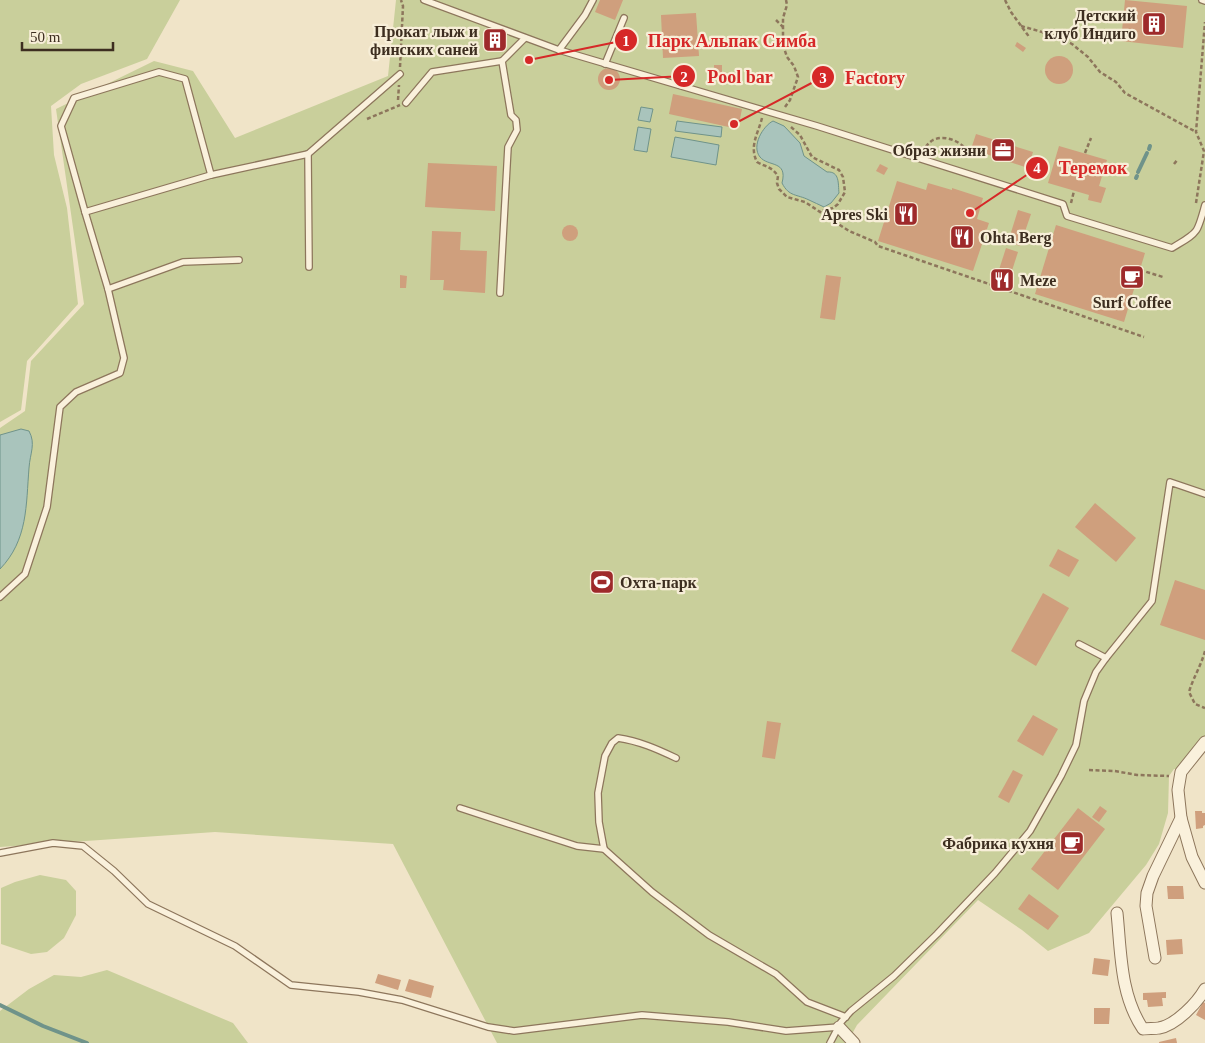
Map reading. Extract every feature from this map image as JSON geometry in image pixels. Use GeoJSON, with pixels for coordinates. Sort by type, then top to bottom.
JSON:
{"type":"FeatureCollection","features":[{"type":"Feature","properties":{"kind":"street"},"geometry":{"type":"LineString","coordinates":[[1205,742],[1181,772],[1178,790],[1181,818],[1192,857],[1205,883]]}},
{"type":"Feature","properties":{"kind":"street"},"geometry":{"type":"LineString","coordinates":[[1155,958],[1146,906],[1147,892],[1181,818]]}},
{"type":"Feature","properties":{"kind":"street"},"geometry":{"type":"LineString","coordinates":[[1117,913],[1124,982],[1135,1017],[1143,1028],[1160,1028],[1173,1022],[1198,1001],[1205,989]]}},
{"type":"Feature","properties":{"kind":"street"},"geometry":{"type":"LineString","coordinates":[[839,1027],[854,1043]]}},
{"type":"Feature","properties":{"kind":"lane"},"geometry":{"type":"LineString","coordinates":[[424,0],[559,50],[776,114],[1063,204],[1067,216],[1172,248],[1195,234],[1205,205]]}},
{"type":"Feature","properties":{"kind":"lane"},"geometry":{"type":"LineString","coordinates":[[559,50],[585,15],[593,0]]}},
{"type":"Feature","properties":{"kind":"lane"},"geometry":{"type":"LineString","coordinates":[[606,64],[624,18]]}},
{"type":"Feature","properties":{"kind":"lane"},"geometry":{"type":"LineString","coordinates":[[406,103],[432,72],[502,61],[524,38]]}},
{"type":"Feature","properties":{"kind":"lane"},"geometry":{"type":"LineString","coordinates":[[500,293],[508,147],[517,130],[516,120],[511,115],[502,61]]}},
{"type":"Feature","properties":{"kind":"lane"},"geometry":{"type":"LineString","coordinates":[[0,598],[25,574],[47,507],[60,407],[76,392],[120,372],[124,358],[108,289],[61,126],[74,98],[159,72],[184,79],[211,175]]}},
{"type":"Feature","properties":{"kind":"lane"},"geometry":{"type":"LineString","coordinates":[[85,212],[211,175],[308,154],[400,74]]}},
{"type":"Feature","properties":{"kind":"lane"},"geometry":{"type":"LineString","coordinates":[[308,154],[309,267]]}},
{"type":"Feature","properties":{"kind":"lane"},"geometry":{"type":"LineString","coordinates":[[108,289],[182,262],[239,260]]}},
{"type":"Feature","properties":{"kind":"lane"},"geometry":{"type":"LineString","coordinates":[[830,1043],[846,1016],[894,976],[937,934],[995,873],[1030,831],[1076,745],[1084,702],[1096,672],[1152,601],[1170,482],[1205,494]]}},
{"type":"Feature","properties":{"kind":"lane"},"geometry":{"type":"LineString","coordinates":[[1079,644],[1106,658]]}},
{"type":"Feature","properties":{"kind":"lane"},"geometry":{"type":"LineString","coordinates":[[604,849],[599,822],[598,793],[605,756],[612,743],[618,738],[628,739],[653,747],[676,758]]}},
{"type":"Feature","properties":{"kind":"lane"},"geometry":{"type":"LineString","coordinates":[[460,808],[577,846],[604,849],[652,892],[708,934],[776,974],[807,1002],[846,1016]]}},
{"type":"Feature","properties":{"kind":"lane"},"geometry":{"type":"LineString","coordinates":[[0,853],[53,843],[83,846],[114,871],[148,904],[236,946],[291,985],[359,992],[402,1000],[488,1027],[514,1031],[642,1015],[728,1022],[786,1031],[839,1027]]}},
{"type":"Feature","properties":{"kind":"path"},"geometry":{"type":"LineString","coordinates":[[398,106],[403,6],[401,0]]}},
{"type":"Feature","properties":{"kind":"path"},"geometry":{"type":"LineString","coordinates":[[776,114],[790,100],[798,77],[794,66],[787,57],[784,45],[783,27],[786,0]]}},
{"type":"Feature","properties":{"kind":"path"},"geometry":{"type":"LineString","coordinates":[[1005,0],[1030,38]]}},
{"type":"Feature","properties":{"kind":"path"},"geometry":{"type":"LineString","coordinates":[[776,20],[783,27]]}},
{"type":"Feature","properties":{"kind":"path"},"geometry":{"type":"LineString","coordinates":[[1195,206],[1204,151],[1196,132],[1205,22]]}},
{"type":"Feature","properties":{"kind":"path"},"geometry":{"type":"LineString","coordinates":[[1021,26],[1056,36],[1072,44],[1088,57],[1100,72],[1116,82],[1125,93],[1196,132]]}},
{"type":"Feature","properties":{"kind":"path"},"geometry":{"type":"LineString","coordinates":[[367,119],[406,103]]}},
{"type":"Feature","properties":{"kind":"path"},"geometry":{"type":"LineString","coordinates":[[766,120],[762,119],[753,146],[757,162],[775,170],[778,176],[777,183],[779,189],[787,197],[805,202],[849,231],[875,242],[878,246],[1144,337]]}},
{"type":"Feature","properties":{"kind":"path"},"geometry":{"type":"LineString","coordinates":[[786,124],[800,135],[812,157],[839,170],[843,177],[845,192],[838,204],[833,208],[819,211]]}},
{"type":"Feature","properties":{"kind":"path"},"geometry":{"type":"LineString","coordinates":[[916,158],[931,141],[940,138],[959,142],[969,153]]}},
{"type":"Feature","properties":{"kind":"path"},"geometry":{"type":"LineString","coordinates":[[1085,153],[1091,138]]}},
{"type":"Feature","properties":{"kind":"path"},"geometry":{"type":"LineString","coordinates":[[1174,164],[1178,159]]}},
{"type":"Feature","properties":{"kind":"path"},"geometry":{"type":"LineString","coordinates":[[1140,270],[1163,277]]}},
{"type":"Feature","properties":{"kind":"path"},"geometry":{"type":"LineString","coordinates":[[1205,651],[1201,667],[1193,677],[1189,692],[1195,704],[1205,708]]}},
{"type":"Feature","properties":{"kind":"path"},"geometry":{"type":"LineString","coordinates":[[1089,770],[1180,778]]}},
{"type":"Feature","properties":{"kind":"green space"},"geometry":{"type":"Polygon","coordinates":[[[0,0],[180,0],[147,59],[81,84],[51,106],[54,155],[67,208],[78,304],[27,361],[21,410],[0,422],[0,0]]]}},
{"type":"Feature","properties":{"kind":"green space","name":"Охта-парк"},"geometry":{"type":"Polygon","coordinates":[[[396,0],[1205,0],[1205,739],[1178,769],[1174,769],[1169,776],[1168,813],[1159,844],[1146,865],[1089,933],[1048,951],[1022,930],[978,900],[857,1025],[847,1043],[497,1043],[393,844],[215,832],[0,847],[0,428],[25,411],[31,361],[84,304],[56,109],[154,61],[193,71],[235,138],[388,76],[396,0]]]}},
{"type":"Feature","properties":{"kind":"green space"},"geometry":{"type":"Polygon","coordinates":[[[40,875],[66,880],[76,891],[76,915],[64,938],[47,952],[31,954],[1,944],[1,888],[40,875]]]}},
{"type":"Feature","properties":{"kind":"green space"},"geometry":{"type":"Polygon","coordinates":[[[107,970],[233,1023],[248,1043],[0,1043],[0,1011],[29,989],[54,975],[81,977],[107,970]]]}},
{"type":"Feature","properties":{"kind":"water"},"geometry":{"type":"Polygon","coordinates":[[[641,107],[653,109],[650,122],[638,120],[641,107]]]}},
{"type":"Feature","properties":{"kind":"water"},"geometry":{"type":"Polygon","coordinates":[[[677,121],[722,127],[721,137],[675,131],[677,121]]]}},
{"type":"Feature","properties":{"kind":"water"},"geometry":{"type":"Polygon","coordinates":[[[773,121],[784,126],[800,143],[804,156],[836,176],[839,193],[831,203],[824,207],[790,193],[782,183],[783,176],[780,167],[760,157],[757,147],[759,137],[765,127],[773,121]]]}},
{"type":"Feature","properties":{"kind":"water"},"geometry":{"type":"Polygon","coordinates":[[[638,127],[651,129],[647,152],[634,150],[638,127]]]}},
{"type":"Feature","properties":{"kind":"water"},"geometry":{"type":"Polygon","coordinates":[[[675,137],[719,145],[716,165],[671,157],[675,137]]]}},
{"type":"Feature","properties":{"kind":"water"},"geometry":{"type":"Polygon","coordinates":[[[21,429],[29,431],[32,440],[26,509],[21,534],[16,546],[0,569],[0,435],[21,429]]]}},
{"type":"Feature","properties":{"kind":"building"},"geometry":{"type":"Polygon","coordinates":[[[600,0],[623,0],[615,20],[595,12],[600,0]]]}},
{"type":"Feature","properties":{"kind":"building","name":"Детский клуб Индиго"},"geometry":{"type":"Polygon","coordinates":[[[1125,0],[1187,6],[1183,48],[1121,41],[1125,0]]]}},
{"type":"Feature","properties":{"kind":"building"},"geometry":{"type":"Polygon","coordinates":[[[696,13],[699,56],[663,58],[661,15],[696,13]]]}},
{"type":"Feature","properties":{"kind":"building","name":"Прокат лыж и финских саней"},"geometry":{"type":"Polygon","coordinates":[[[493,28],[505,34],[505,46],[497,52],[485,47],[484,35],[493,28]]]}},
{"type":"Feature","properties":{"kind":"building"},"geometry":{"type":"Polygon","coordinates":[[[1017,42],[1026,48],[1023,52],[1015,46],[1017,42]]]}},
{"type":"Feature","properties":{"kind":"building"},"geometry":{"type":"Polygon","coordinates":[[[1059,56],[1069,60],[1073,70],[1069,80],[1059,84],[1049,80],[1045,70],[1049,60],[1059,56]]]}},
{"type":"Feature","properties":{"kind":"building"},"geometry":{"type":"Polygon","coordinates":[[[714,65],[722,65],[722,74],[714,73],[714,65]]]}},
{"type":"Feature","properties":{"kind":"building"},"geometry":{"type":"Polygon","coordinates":[[[609,68],[617,71],[620,79],[617,87],[609,90],[601,87],[598,79],[601,71],[609,68]]]}},
{"type":"Feature","properties":{"kind":"building"},"geometry":{"type":"Polygon","coordinates":[[[673,94],[742,109],[738,129],[669,114],[673,94]]]}},
{"type":"Feature","properties":{"kind":"building"},"geometry":{"type":"Polygon","coordinates":[[[976,134],[1033,152],[1028,168],[971,149],[976,134]]]}},
{"type":"Feature","properties":{"kind":"building"},"geometry":{"type":"Polygon","coordinates":[[[1059,146],[1107,160],[1099,186],[1106,188],[1101,203],[1088,200],[1089,195],[1048,183],[1059,146]]]}},
{"type":"Feature","properties":{"kind":"building"},"geometry":{"type":"Polygon","coordinates":[[[428,163],[497,166],[495,211],[425,207],[428,163]]]}},
{"type":"Feature","properties":{"kind":"building"},"geometry":{"type":"Polygon","coordinates":[[[880,164],[888,168],[884,175],[876,171],[880,164]]]}},
{"type":"Feature","properties":{"kind":"building"},"geometry":{"type":"Polygon","coordinates":[[[897,181],[926,190],[928,183],[983,198],[977,219],[989,223],[973,271],[878,241],[897,181]]]}},
{"type":"Feature","properties":{"kind":"building"},"geometry":{"type":"Polygon","coordinates":[[[1018,210],[1031,214],[1020,246],[1008,242],[1018,210]]]}},
{"type":"Feature","properties":{"kind":"building"},"geometry":{"type":"Polygon","coordinates":[[[570,225],[578,233],[570,241],[562,233],[570,225]]]}},
{"type":"Feature","properties":{"kind":"building"},"geometry":{"type":"Polygon","coordinates":[[[1056,225],[1145,253],[1124,322],[1035,294],[1056,225]]]}},
{"type":"Feature","properties":{"kind":"building"},"geometry":{"type":"Polygon","coordinates":[[[432,231],[461,232],[460,250],[487,251],[485,293],[443,290],[444,280],[430,280],[432,231]]]}},
{"type":"Feature","properties":{"kind":"building"},"geometry":{"type":"Polygon","coordinates":[[[1006,248],[1018,252],[1008,283],[996,279],[1006,248]]]}},
{"type":"Feature","properties":{"kind":"building"},"geometry":{"type":"Polygon","coordinates":[[[400,275],[407,276],[406,288],[400,288],[400,275]]]}},
{"type":"Feature","properties":{"kind":"building"},"geometry":{"type":"Polygon","coordinates":[[[826,275],[841,277],[835,320],[820,318],[826,275]]]}},
{"type":"Feature","properties":{"kind":"building"},"geometry":{"type":"Polygon","coordinates":[[[1095,503],[1136,538],[1116,562],[1075,527],[1095,503]]]}},
{"type":"Feature","properties":{"kind":"building"},"geometry":{"type":"Polygon","coordinates":[[[1058,549],[1079,560],[1069,577],[1049,566],[1058,549]]]}},
{"type":"Feature","properties":{"kind":"building"},"geometry":{"type":"Polygon","coordinates":[[[1175,580],[1205,590],[1205,640],[1160,625],[1175,580]]]}},
{"type":"Feature","properties":{"kind":"building"},"geometry":{"type":"Polygon","coordinates":[[[1043,593],[1069,608],[1036,666],[1011,651],[1043,593]]]}},
{"type":"Feature","properties":{"kind":"building"},"geometry":{"type":"Polygon","coordinates":[[[1033,715],[1058,729],[1043,756],[1017,741],[1033,715]]]}},
{"type":"Feature","properties":{"kind":"building"},"geometry":{"type":"Polygon","coordinates":[[[767,721],[781,723],[775,759],[762,757],[767,721]]]}},
{"type":"Feature","properties":{"kind":"building"},"geometry":{"type":"Polygon","coordinates":[[[1013,770],[1023,775],[1009,803],[998,797],[1013,770]]]}},
{"type":"Feature","properties":{"kind":"building"},"geometry":{"type":"Polygon","coordinates":[[[1100,806],[1107,811],[1099,822],[1092,817],[1100,806]]]}},
{"type":"Feature","properties":{"kind":"building"},"geometry":{"type":"Polygon","coordinates":[[[1078,808],[1105,829],[1058,890],[1031,869],[1078,808]]]}},
{"type":"Feature","properties":{"kind":"building"},"geometry":{"type":"Polygon","coordinates":[[[1195,811],[1205,813],[1205,825],[1203,828],[1196,829],[1195,811]]]}},
{"type":"Feature","properties":{"kind":"building"},"geometry":{"type":"Polygon","coordinates":[[[1167,886],[1183,886],[1184,899],[1168,899],[1167,886]]]}},
{"type":"Feature","properties":{"kind":"building"},"geometry":{"type":"Polygon","coordinates":[[[1029,894],[1059,916],[1048,930],[1018,909],[1029,894]]]}},
{"type":"Feature","properties":{"kind":"building"},"geometry":{"type":"Polygon","coordinates":[[[1182,939],[1183,954],[1167,955],[1166,940],[1182,939]]]}},
{"type":"Feature","properties":{"kind":"building"},"geometry":{"type":"Polygon","coordinates":[[[1094,958],[1110,960],[1108,976],[1092,974],[1094,958]]]}},
{"type":"Feature","properties":{"kind":"building"},"geometry":{"type":"Polygon","coordinates":[[[378,974],[401,980],[398,990],[375,983],[378,974]]]}},
{"type":"Feature","properties":{"kind":"building"},"geometry":{"type":"Polygon","coordinates":[[[409,979],[434,986],[431,998],[405,991],[409,979]]]}},
{"type":"Feature","properties":{"kind":"building"},"geometry":{"type":"Polygon","coordinates":[[[1166,992],[1166,998],[1162,998],[1163,1006],[1148,1007],[1147,1000],[1143,1000],[1143,993],[1166,992]]]}},
{"type":"Feature","properties":{"kind":"building"},"geometry":{"type":"Polygon","coordinates":[[[1203,1002],[1205,1003],[1205,1020],[1196,1015],[1203,1002]]]}},
{"type":"Feature","properties":{"kind":"building"},"geometry":{"type":"Polygon","coordinates":[[[1094,1008],[1110,1008],[1109,1024],[1094,1024],[1094,1008]]]}},
{"type":"Feature","properties":{"kind":"building"},"geometry":{"type":"Polygon","coordinates":[[[1176,1038],[1177,1043],[1159,1043],[1159,1042],[1176,1038]]]}},
{"type":"Feature","properties":{"kind":"waterway"},"geometry":{"type":"LineString","coordinates":[[1138,172],[1147,153]]}},
{"type":"Feature","properties":{"kind":"waterway"},"geometry":{"type":"LineString","coordinates":[[0,1005],[43,1026],[87,1043]]}},
{"type":"Feature","properties":{"kind":"place","name":"Детский клуб Индиго"},"geometry":{"type":"Point","coordinates":[1154,24]}},
{"type":"Feature","properties":{"kind":"place","name":"Прокат лыж и финских саней"},"geometry":{"type":"Point","coordinates":[495,40]}},
{"type":"Feature","properties":{"kind":"place","name":"Парк Альпак Симба"},"geometry":{"type":"Point","coordinates":[529,60]}},
{"type":"Feature","properties":{"kind":"place","name":"Pool bar"},"geometry":{"type":"Point","coordinates":[609,80]}},
{"type":"Feature","properties":{"kind":"place","name":"Factory"},"geometry":{"type":"Point","coordinates":[734,124]}},
{"type":"Feature","properties":{"kind":"place","name":"Образ жизни"},"geometry":{"type":"Point","coordinates":[1003,150]}},
{"type":"Feature","properties":{"kind":"place","name":"Теремок"},"geometry":{"type":"Point","coordinates":[970,213]}},
{"type":"Feature","properties":{"kind":"place","name":"Apres Ski"},"geometry":{"type":"Point","coordinates":[906,214]}},
{"type":"Feature","properties":{"kind":"place","name":"Ohta Berg"},"geometry":{"type":"Point","coordinates":[962,237]}},
{"type":"Feature","properties":{"kind":"place","name":"Surf Coffee"},"geometry":{"type":"Point","coordinates":[1132,277]}},
{"type":"Feature","properties":{"kind":"place","name":"Meze"},"geometry":{"type":"Point","coordinates":[1002,280]}},
{"type":"Feature","properties":{"kind":"place","name":"Охта-парк"},"geometry":{"type":"Point","coordinates":[602,582]}},
{"type":"Feature","properties":{"kind":"place","name":"Фабрика кухня"},"geometry":{"type":"Point","coordinates":[1072,843]}}]}
